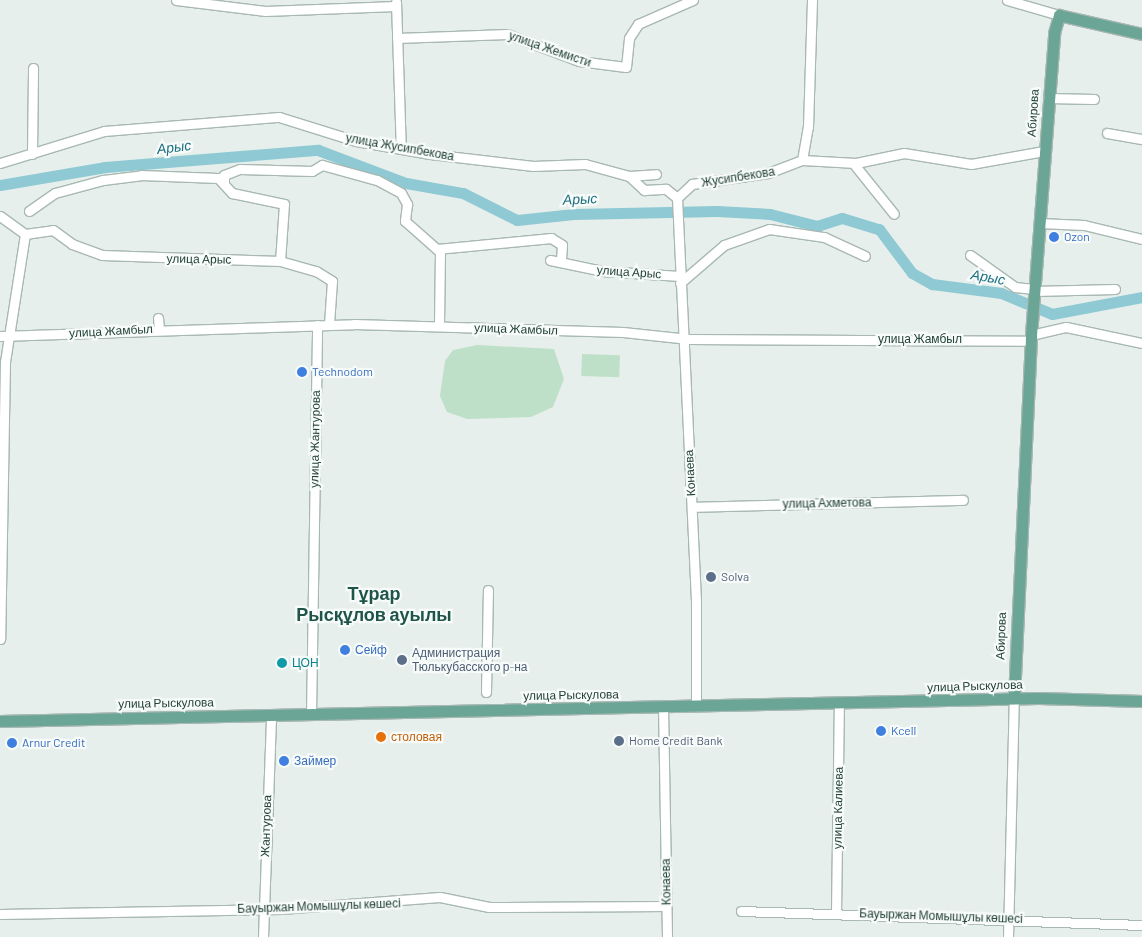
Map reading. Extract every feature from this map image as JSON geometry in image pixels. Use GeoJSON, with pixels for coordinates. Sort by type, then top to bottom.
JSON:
{"type":"FeatureCollection","features":[{"type":"Feature","properties":{"kind":"main road"},"geometry":{"type":"LineString","coordinates":[[1059,15],[1142,34]]}},
{"type":"Feature","properties":{"kind":"main road","name":"Абирова"},"geometry":{"type":"LineString","coordinates":[[1014,698],[1031,336],[1048,98],[1059,15]]}},
{"type":"Feature","properties":{"kind":"main road","name":"улица Рыскулова"},"geometry":{"type":"LineString","coordinates":[[0,721],[839,704],[1014,698],[1142,701]]}},
{"type":"Feature","properties":{"kind":"street"},"geometry":{"type":"LineString","coordinates":[[176,0],[264,11],[396,3],[401,149]]}},
{"type":"Feature","properties":{"kind":"street","name":"улица Жемисти"},"geometry":{"type":"LineString","coordinates":[[397,38],[507,34],[579,61],[626,67],[629,38],[638,24],[693,0]]}},
{"type":"Feature","properties":{"kind":"street"},"geometry":{"type":"LineString","coordinates":[[812,0],[808,127],[802,160],[868,162],[884,155],[911,153],[971,164],[1044,151]]}},
{"type":"Feature","properties":{"kind":"street"},"geometry":{"type":"LineString","coordinates":[[1007,0],[1059,15]]}},
{"type":"Feature","properties":{"kind":"street"},"geometry":{"type":"LineString","coordinates":[[32,154],[33,68]]}},
{"type":"Feature","properties":{"kind":"street"},"geometry":{"type":"LineString","coordinates":[[1048,98],[1094,98]]}},
{"type":"Feature","properties":{"kind":"street","name":"улица Жусипбекова"},"geometry":{"type":"LineString","coordinates":[[0,163],[113,130],[279,117],[356,141],[401,149],[533,166],[577,163],[628,176],[644,190],[666,189],[677,198]]}},
{"type":"Feature","properties":{"kind":"street"},"geometry":{"type":"LineString","coordinates":[[1107,133],[1142,139]]}},
{"type":"Feature","properties":{"kind":"street","name":"Жусипбекова"},"geometry":{"type":"LineString","coordinates":[[677,198],[692,184],[778,171],[802,160]]}},
{"type":"Feature","properties":{"kind":"street"},"geometry":{"type":"LineString","coordinates":[[866,176],[868,162]]}},
{"type":"Feature","properties":{"kind":"street"},"geometry":{"type":"LineString","coordinates":[[852,163],[866,176],[894,214]]}},
{"type":"Feature","properties":{"kind":"street"},"geometry":{"type":"LineString","coordinates":[[29,212],[55,192],[103,180],[141,174],[222,179],[240,170],[312,170],[322,165],[378,180],[401,193],[407,204],[405,221],[437,249],[441,260],[439,326]]}},
{"type":"Feature","properties":{"kind":"street"},"geometry":{"type":"LineString","coordinates":[[628,176],[656,174]]}},
{"type":"Feature","properties":{"kind":"street"},"geometry":{"type":"LineString","coordinates":[[222,179],[232,193],[284,204],[280,261]]}},
{"type":"Feature","properties":{"kind":"street","name":"Конаева"},"geometry":{"type":"LineString","coordinates":[[677,198],[681,337],[692,507],[696,706]]}},
{"type":"Feature","properties":{"kind":"street"},"geometry":{"type":"LineString","coordinates":[[0,216],[25,234],[5,336],[0,639]]}},
{"type":"Feature","properties":{"kind":"street"},"geometry":{"type":"LineString","coordinates":[[1039,223],[1084,225],[1142,239]]}},
{"type":"Feature","properties":{"kind":"street"},"geometry":{"type":"LineString","coordinates":[[680,279],[724,245],[769,229],[824,237],[865,256]]}},
{"type":"Feature","properties":{"kind":"street","name":"улица Арыс"},"geometry":{"type":"LineString","coordinates":[[25,234],[53,230],[72,244],[102,255],[280,261],[328,276],[333,293],[329,324]]}},
{"type":"Feature","properties":{"kind":"street"},"geometry":{"type":"LineString","coordinates":[[437,249],[557,239],[562,245],[561,259]]}},
{"type":"Feature","properties":{"kind":"street"},"geometry":{"type":"LineString","coordinates":[[970,255],[1015,287],[1034,293],[1115,289]]}},
{"type":"Feature","properties":{"kind":"street","name":"улица Арыс"},"geometry":{"type":"LineString","coordinates":[[550,260],[561,259],[602,271],[680,279]]}},
{"type":"Feature","properties":{"kind":"street"},"geometry":{"type":"LineString","coordinates":[[158,318],[159,329]]}},
{"type":"Feature","properties":{"kind":"street","name":"улица Жамбыл"},"geometry":{"type":"LineString","coordinates":[[5,336],[329,324],[439,326],[681,337],[1031,336],[1066,327],[1142,343]]}},
{"type":"Feature","properties":{"kind":"street","name":"улица Жантурова"},"geometry":{"type":"LineString","coordinates":[[311,714],[312,523],[317,325]]}},
{"type":"Feature","properties":{"kind":"street","name":"улица Ахметова"},"geometry":{"type":"LineString","coordinates":[[692,507],[963,500]]}},
{"type":"Feature","properties":{"kind":"street"},"geometry":{"type":"LineString","coordinates":[[486,692],[488,590]]}},
{"type":"Feature","properties":{"kind":"street","name":"Абирова"},"geometry":{"type":"LineString","coordinates":[[1008,937],[1014,698]]}},
{"type":"Feature","properties":{"kind":"street","name":"улица Калиева"},"geometry":{"type":"LineString","coordinates":[[836,912],[839,704]]}},
{"type":"Feature","properties":{"kind":"street","name":"Конаева"},"geometry":{"type":"LineString","coordinates":[[663,707],[667,937]]}},
{"type":"Feature","properties":{"kind":"street","name":"Жантурова"},"geometry":{"type":"LineString","coordinates":[[264,937],[271,716]]}},
{"type":"Feature","properties":{"kind":"street","name":"Бауыржан Момышұлы көшесі"},"geometry":{"type":"LineString","coordinates":[[0,914],[355,906],[440,897],[496,907],[666,906]]}},
{"type":"Feature","properties":{"kind":"street","name":"Бауыржан Момышұлы көшесі"},"geometry":{"type":"LineString","coordinates":[[741,911],[1009,917],[1142,925]]}},
{"type":"Feature","properties":{"kind":"green space"},"geometry":{"type":"Polygon","coordinates":[[[477,345],[554,349],[564,379],[553,407],[531,417],[467,419],[447,412],[440,396],[445,361],[453,350],[477,345]]]}},
{"type":"Feature","properties":{"kind":"green space"},"geometry":{"type":"Polygon","coordinates":[[[582,354],[620,355],[619,377],[581,376],[582,354]]]}},
{"type":"Feature","properties":{"kind":"waterway","name":"Арыс"},"geometry":{"type":"LineString","coordinates":[[0,185],[105,167],[318,150],[406,183],[463,193],[517,220],[574,214],[717,211],[770,214],[817,226],[842,218],[879,229],[912,273],[932,284],[1001,293],[1052,314],[1142,297]]}},
{"type":"Feature","properties":{"kind":"place","name":"Ozon"},"geometry":{"type":"Point","coordinates":[1054,237]}},
{"type":"Feature","properties":{"kind":"place","name":"Technodom"},"geometry":{"type":"Point","coordinates":[302,372]}},
{"type":"Feature","properties":{"kind":"place","name":"Solva"},"geometry":{"type":"Point","coordinates":[711,577]}},
{"type":"Feature","properties":{"kind":"place","name":"Сейф"},"geometry":{"type":"Point","coordinates":[345,650]}},
{"type":"Feature","properties":{"kind":"place","name":"Администрация Тюлькубасского р-на"},"geometry":{"type":"Point","coordinates":[402,660]}},
{"type":"Feature","properties":{"kind":"place","name":"ЦОН"},"geometry":{"type":"Point","coordinates":[282,663]}},
{"type":"Feature","properties":{"kind":"place","name":"Kcell"},"geometry":{"type":"Point","coordinates":[881,731]}},
{"type":"Feature","properties":{"kind":"place","name":"столовая"},"geometry":{"type":"Point","coordinates":[381,737]}},
{"type":"Feature","properties":{"kind":"place","name":"Home Credit Bank"},"geometry":{"type":"Point","coordinates":[619,741]}},
{"type":"Feature","properties":{"kind":"place","name":"Arnur Credit"},"geometry":{"type":"Point","coordinates":[12,743]}},
{"type":"Feature","properties":{"kind":"place","name":"Займер"},"geometry":{"type":"Point","coordinates":[284,761]}},
{"type":"Feature","properties":{"kind":"district","name":"Тұрар Рысқұлов ауылы"},"geometry":{"type":"Point","coordinates":[374,604]}}]}
